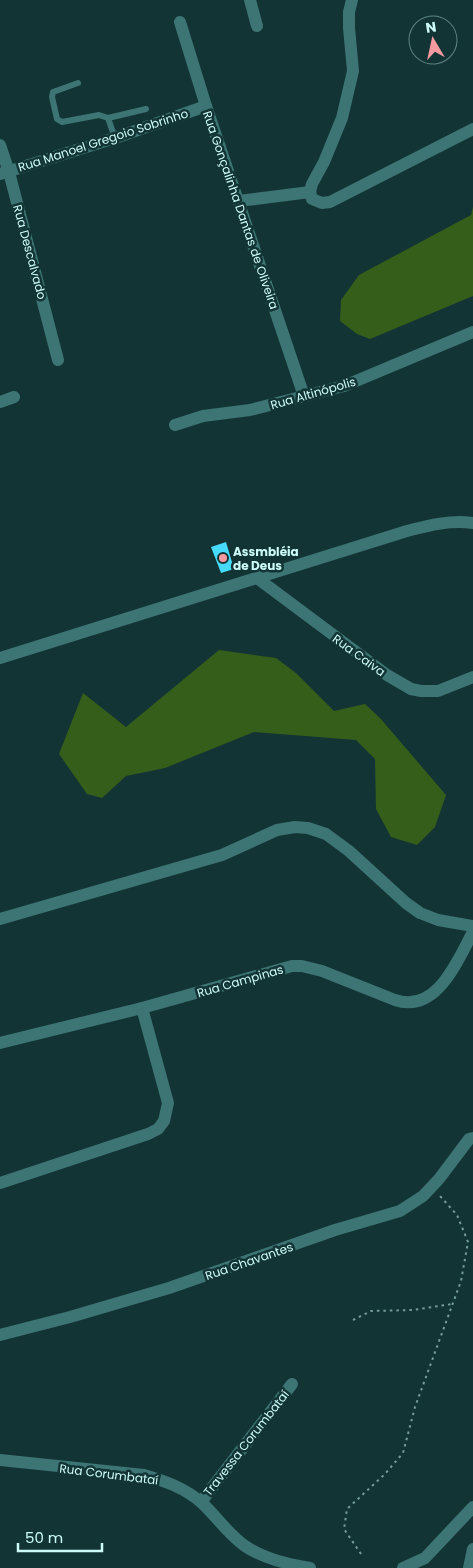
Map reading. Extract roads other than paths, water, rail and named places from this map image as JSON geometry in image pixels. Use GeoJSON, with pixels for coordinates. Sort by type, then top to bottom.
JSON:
{"type":"FeatureCollection","features":[{"type":"Feature","properties":{"kind":"street"},"geometry":{"type":"LineString","coordinates":[[250,0],[257,26]]}},
{"type":"Feature","properties":{"kind":"street"},"geometry":{"type":"LineString","coordinates":[[352,0],[348,28],[353,71],[342,118],[324,162],[312,184],[310,192],[312,199],[316,202],[330,202],[473,129]]}},
{"type":"Feature","properties":{"kind":"street","name":"Rua Gonçalinha Dantas de Oliveira"},"geometry":{"type":"LineString","coordinates":[[180,22],[206,106],[304,396]]}},
{"type":"Feature","properties":{"kind":"street","name":"Rua Manoel Gregoio Sobrinho"},"geometry":{"type":"LineString","coordinates":[[4,173],[206,106]]}},
{"type":"Feature","properties":{"kind":"street","name":"Rua Descalvado"},"geometry":{"type":"LineString","coordinates":[[0,145],[4,173],[58,360]]}},
{"type":"Feature","properties":{"kind":"street"},"geometry":{"type":"LineString","coordinates":[[239,201],[310,192]]}},
{"type":"Feature","properties":{"kind":"street","name":"Rua Altinópolis"},"geometry":{"type":"LineString","coordinates":[[175,425],[203,416],[250,410],[344,386],[473,332]]}},
{"type":"Feature","properties":{"kind":"street"},"geometry":{"type":"LineString","coordinates":[[0,402],[14,397]]}},
{"type":"Feature","properties":{"kind":"street"},"geometry":{"type":"LineString","coordinates":[[0,658],[407,531],[440,523],[473,523]]}},
{"type":"Feature","properties":{"kind":"street","name":"Rua Caiva"},"geometry":{"type":"LineString","coordinates":[[257,578],[386,675],[411,689],[438,691],[473,677]]}},
{"type":"Feature","properties":{"kind":"street"},"geometry":{"type":"LineString","coordinates":[[0,919],[222,855],[277,830],[296,827],[308,828],[326,834],[349,851],[406,903],[420,913],[438,920],[473,926]]}},
{"type":"Feature","properties":{"kind":"street","name":"Rua Campinas"},"geometry":{"type":"LineString","coordinates":[[0,1043],[142,1008],[284,968],[302,966],[322,971],[405,1004],[414,1003],[423,1000],[439,988],[449,975],[473,932]]}},
{"type":"Feature","properties":{"kind":"street"},"geometry":{"type":"LineString","coordinates":[[0,1183],[158,1129],[164,1121],[168,1103],[142,1008]]}},
{"type":"Feature","properties":{"kind":"street","name":"Rua Chavantes"},"geometry":{"type":"LineString","coordinates":[[0,1334],[70,1317],[168,1288],[335,1230],[400,1210],[423,1196],[432,1187],[472,1136]]}},
{"type":"Feature","properties":{"kind":"street","name":"Travessa Corumbataí"},"geometry":{"type":"LineString","coordinates":[[201,1502],[292,1384]]}},
{"type":"Feature","properties":{"kind":"street","name":"Rua Corumbataí"},"geometry":{"type":"LineString","coordinates":[[0,1460],[144,1476],[162,1480],[179,1487],[201,1502],[226,1530],[247,1547],[264,1556],[310,1568]]}},
{"type":"Feature","properties":{"kind":"street"},"geometry":{"type":"LineString","coordinates":[[403,1568],[425,1558],[473,1507]]}},
{"type":"Feature","properties":{"kind":"street"},"geometry":{"type":"LineString","coordinates":[[469,1568],[473,1549]]}},
{"type":"Feature","properties":{"kind":"lane"},"geometry":{"type":"LineString","coordinates":[[78,83],[53,92],[52,97],[57,119],[62,122],[99,115],[108,118],[146,109]]}},
{"type":"Feature","properties":{"kind":"lane"},"geometry":{"type":"LineString","coordinates":[[108,118],[114,138]]}},
{"type":"Feature","properties":{"kind":"place","name":"Assmbléia de Deus"},"geometry":{"type":"Point","coordinates":[223,558]}}]}
